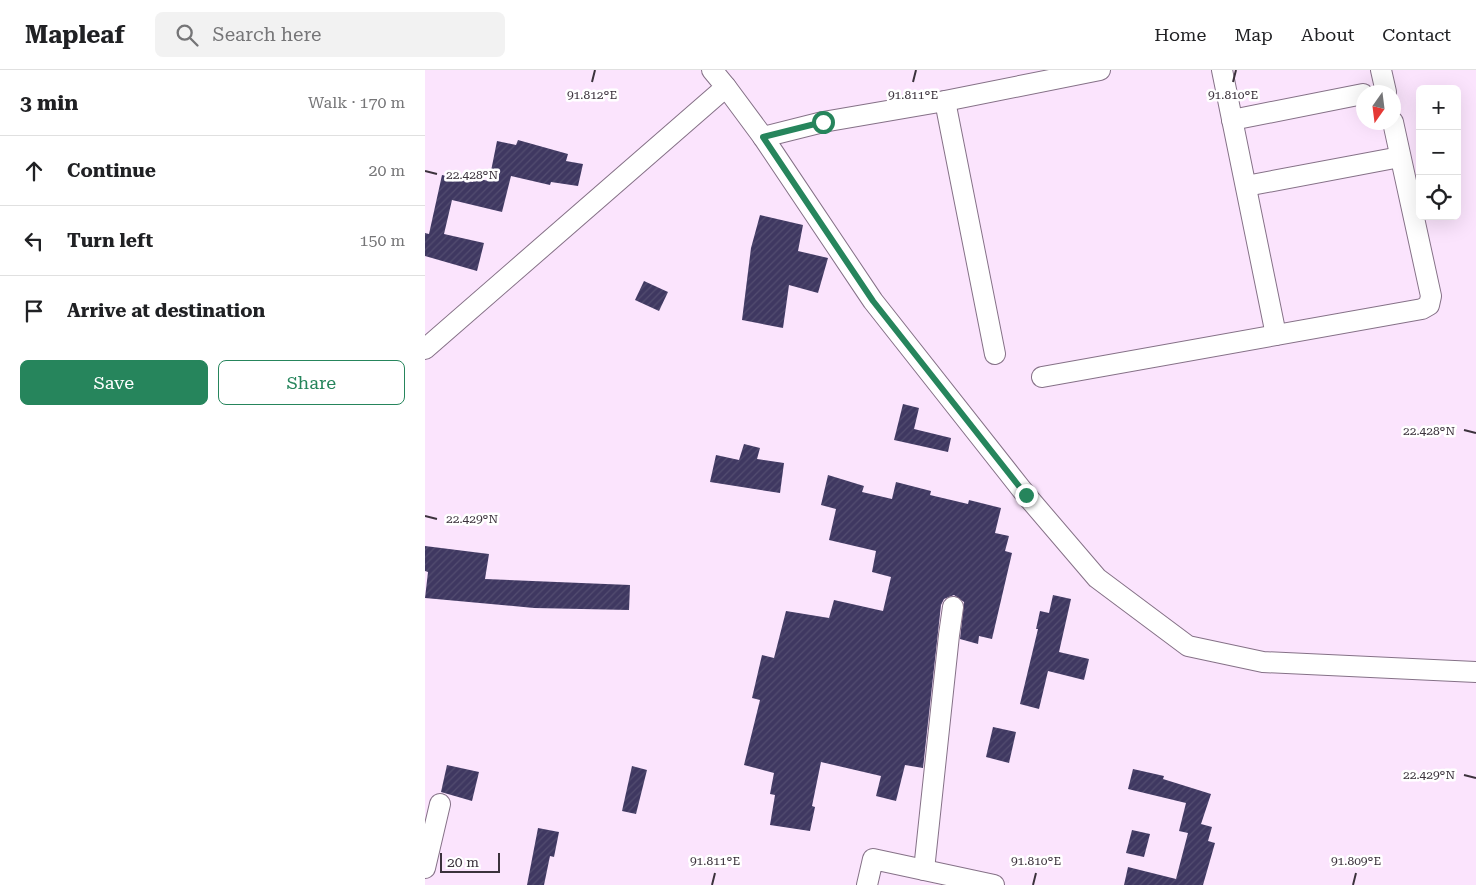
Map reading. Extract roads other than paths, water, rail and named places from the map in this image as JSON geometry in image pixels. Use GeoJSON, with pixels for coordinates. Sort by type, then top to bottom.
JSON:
{"type":"FeatureCollection","features":[{"type":"Feature","properties":{"kind":"street"},"geometry":{"type":"LineString","coordinates":[[711,70],[763,137],[873,301],[1026,495],[1097,578],[1188,646],[1263,662],[1476,672]]}},
{"type":"Feature","properties":{"kind":"street"},"geometry":{"type":"LineString","coordinates":[[763,137],[823,122],[945,101],[1100,70]]}},
{"type":"Feature","properties":{"kind":"street"},"geometry":{"type":"LineString","coordinates":[[1222,70],[1276,335]]}},
{"type":"Feature","properties":{"kind":"street"},"geometry":{"type":"LineString","coordinates":[[1381,70],[1381,85]]}},
{"type":"Feature","properties":{"kind":"street"},"geometry":{"type":"LineString","coordinates":[[425,349],[726,87]]}},
{"type":"Feature","properties":{"kind":"street"},"geometry":{"type":"LineString","coordinates":[[1232,120],[1356,95]]}},
{"type":"Feature","properties":{"kind":"street"},"geometry":{"type":"LineString","coordinates":[[945,101],[995,354]]}},
{"type":"Feature","properties":{"kind":"street"},"geometry":{"type":"LineString","coordinates":[[1042,377],[1422,308],[1429,305],[1431,296],[1395,130]]}},
{"type":"Feature","properties":{"kind":"street"},"geometry":{"type":"LineString","coordinates":[[1245,186],[1401,157]]}},
{"type":"Feature","properties":{"kind":"street"},"geometry":{"type":"LineString","coordinates":[[924,870],[953,607]]}},
{"type":"Feature","properties":{"kind":"street"},"geometry":{"type":"LineString","coordinates":[[425,868],[440,804]]}},
{"type":"Feature","properties":{"kind":"street"},"geometry":{"type":"LineString","coordinates":[[867,885],[873,859],[994,885]]}}]}
